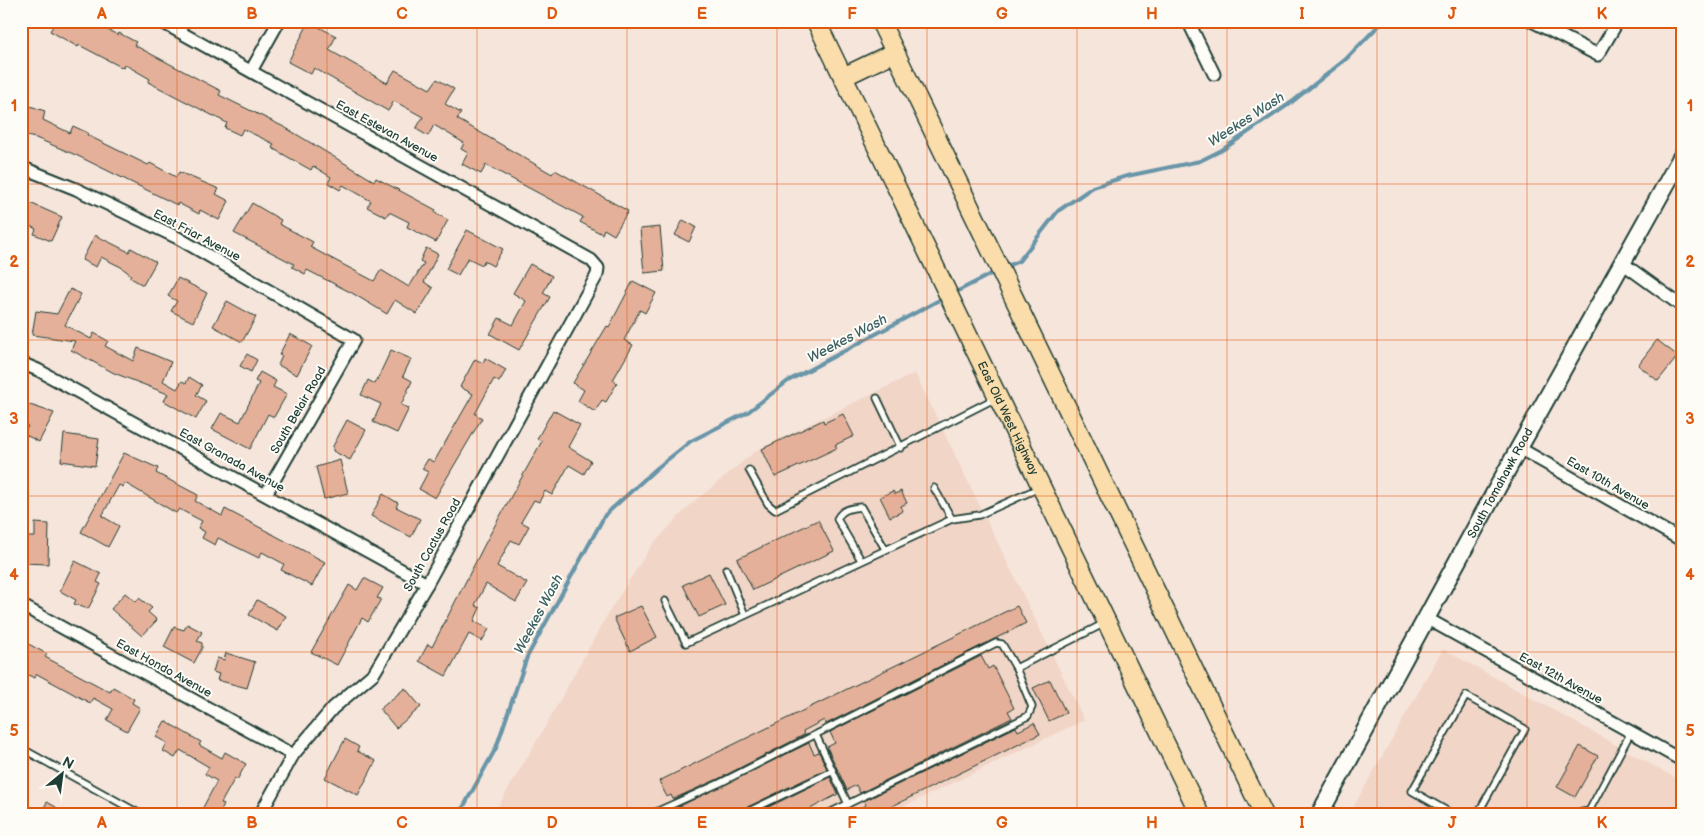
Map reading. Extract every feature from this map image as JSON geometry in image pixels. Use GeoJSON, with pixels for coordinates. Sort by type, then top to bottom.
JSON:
{"type":"FeatureCollection","features":[{"type":"Feature","properties":{"kind":"main road","name":"East Old West Highway"},"geometry":{"type":"LineString","coordinates":[[816,21],[1200,815]]}},
{"type":"Feature","properties":{"kind":"main road"},"geometry":{"type":"LineString","coordinates":[[880,21],[1264,815]]}},
{"type":"Feature","properties":{"kind":"main road"},"geometry":{"type":"LineString","coordinates":[[843,77],[895,52]]}},
{"type":"Feature","properties":{"kind":"main road","name":"South Tomahawk Road"},"geometry":{"type":"LineString","coordinates":[[1319,815],[1621,262],[1683,154]]}},
{"type":"Feature","properties":{"kind":"street","name":"East Estevan Avenue"},"geometry":{"type":"LineString","coordinates":[[160,21],[591,260],[598,268]]}},
{"type":"Feature","properties":{"kind":"street"},"geometry":{"type":"LineString","coordinates":[[251,71],[278,21]]}},
{"type":"Feature","properties":{"kind":"street"},"geometry":{"type":"LineString","coordinates":[[1188,21],[1214,74]]}},
{"type":"Feature","properties":{"kind":"street"},"geometry":{"type":"LineString","coordinates":[[1532,21],[1598,55],[1618,21]]}},
{"type":"Feature","properties":{"kind":"street","name":"East Friar Avenue"},"geometry":{"type":"LineString","coordinates":[[21,167],[76,189],[178,238],[354,340]]}},
{"type":"Feature","properties":{"kind":"street"},"geometry":{"type":"LineString","coordinates":[[1621,262],[1683,307]]}},
{"type":"Feature","properties":{"kind":"street","name":"South Cactus Road"},"geometry":{"type":"LineString","coordinates":[[260,815],[293,755],[332,708],[374,673],[427,584],[596,275],[598,268]]}},
{"type":"Feature","properties":{"kind":"street","name":"South Belair Road"},"geometry":{"type":"LineString","coordinates":[[266,494],[354,340]]}},
{"type":"Feature","properties":{"kind":"street","name":"East Granada Avenue"},"geometry":{"type":"LineString","coordinates":[[21,363],[38,370],[266,494],[427,584]]}},
{"type":"Feature","properties":{"kind":"street","name":"East 10th Avenue"},"geometry":{"type":"LineString","coordinates":[[1519,448],[1683,541]]}},
{"type":"Feature","properties":{"kind":"street","name":"East Hondo Avenue"},"geometry":{"type":"LineString","coordinates":[[21,605],[293,755]]}},
{"type":"Feature","properties":{"kind":"street","name":"East 12th Avenue"},"geometry":{"type":"LineString","coordinates":[[1426,618],[1683,761]]}},
{"type":"Feature","properties":{"kind":"lane"},"geometry":{"type":"LineString","coordinates":[[877,398],[901,448]]}},
{"type":"Feature","properties":{"kind":"lane"},"geometry":{"type":"LineString","coordinates":[[750,470],[768,504],[775,510],[998,398]]}},
{"type":"Feature","properties":{"kind":"lane"},"geometry":{"type":"LineString","coordinates":[[664,600],[686,643],[952,519],[979,515],[1041,487]]}},
{"type":"Feature","properties":{"kind":"lane"},"geometry":{"type":"LineString","coordinates":[[934,488],[952,519]]}},
{"type":"Feature","properties":{"kind":"lane"},"geometry":{"type":"LineString","coordinates":[[861,560],[837,518],[841,512],[861,507],[885,549]]}},
{"type":"Feature","properties":{"kind":"lane"},"geometry":{"type":"LineString","coordinates":[[726,569],[745,615]]}},
{"type":"Feature","properties":{"kind":"lane"},"geometry":{"type":"LineString","coordinates":[[1016,668],[1107,622]]}},
{"type":"Feature","properties":{"kind":"lane"},"geometry":{"type":"LineString","coordinates":[[649,815],[659,813],[996,643],[1002,644],[1016,668],[1032,708],[1028,716],[825,815]]}},
{"type":"Feature","properties":{"kind":"lane"},"geometry":{"type":"LineString","coordinates":[[1454,815],[1412,790],[1466,696],[1526,729],[1477,815]]}},
{"type":"Feature","properties":{"kind":"lane"},"geometry":{"type":"LineString","coordinates":[[1589,811],[1631,732]]}},
{"type":"Feature","properties":{"kind":"lane"},"geometry":{"type":"LineString","coordinates":[[816,735],[848,804]]}},
{"type":"Feature","properties":{"kind":"lane"},"geometry":{"type":"LineString","coordinates":[[21,748],[142,815]]}},
{"type":"Feature","properties":{"kind":"lane"},"geometry":{"type":"LineString","coordinates":[[741,815],[833,771]]}},
{"type":"Feature","properties":{"kind":"lane"},"geometry":{"type":"LineString","coordinates":[[1566,815],[1589,811],[1596,815]]}},
{"type":"Feature","properties":{"kind":"shaded area"},"geometry":{"type":"Polygon","coordinates":[[[915,373],[1084,720],[886,815],[493,815],[609,612],[652,545],[690,505],[757,450],[915,373]]]}},
{"type":"Feature","properties":{"kind":"shaded area"},"geometry":{"type":"Polygon","coordinates":[[[1443,649],[1683,782],[1683,815],[1369,815],[1354,806],[1443,649]]]}},
{"type":"Feature","properties":{"kind":"building"},"geometry":{"type":"Polygon","coordinates":[[[56,21],[89,21],[118,35],[119,33],[136,42],[134,45],[221,91],[219,95],[286,128],[374,181],[376,178],[436,210],[435,213],[448,220],[436,242],[407,227],[409,222],[389,212],[386,217],[367,207],[371,201],[343,185],[340,190],[328,183],[331,177],[313,166],[311,170],[272,148],[274,144],[243,129],[240,135],[225,128],[227,123],[148,82],[150,79],[124,64],[123,68],[79,45],[78,47],[50,31],[56,21]]]}},
{"type":"Feature","properties":{"kind":"building"},"geometry":{"type":"Polygon","coordinates":[[[309,22],[336,36],[329,50],[387,83],[395,70],[430,89],[437,79],[454,89],[445,104],[461,113],[457,119],[552,174],[555,170],[628,211],[614,235],[604,229],[602,234],[580,222],[583,217],[486,165],[481,174],[462,164],[468,153],[461,149],[464,143],[434,125],[428,136],[416,129],[423,117],[394,101],[388,111],[314,68],[311,74],[288,62],[309,22]]]}},
{"type":"Feature","properties":{"kind":"building"},"geometry":{"type":"Polygon","coordinates":[[[21,103],[45,111],[43,120],[70,133],[73,126],[88,133],[87,135],[148,165],[150,163],[176,177],[179,172],[219,189],[216,194],[229,201],[219,220],[200,210],[199,214],[178,203],[177,205],[78,156],[36,138],[21,135],[21,103]]]}},
{"type":"Feature","properties":{"kind":"building"},"geometry":{"type":"Polygon","coordinates":[[[30,203],[62,217],[51,241],[34,234],[36,229],[22,222],[30,203]]]}},
{"type":"Feature","properties":{"kind":"building"},"geometry":{"type":"Polygon","coordinates":[[[252,203],[281,220],[279,224],[313,242],[310,247],[374,281],[381,270],[409,287],[424,263],[420,261],[426,248],[438,254],[424,282],[433,288],[417,314],[395,300],[387,314],[352,293],[307,270],[305,274],[292,267],[294,264],[234,233],[252,203]]]}},
{"type":"Feature","properties":{"kind":"building"},"geometry":{"type":"Polygon","coordinates":[[[683,220],[696,227],[689,242],[675,235],[683,220]]]}},
{"type":"Feature","properties":{"kind":"building"},"geometry":{"type":"Polygon","coordinates":[[[660,227],[664,271],[644,273],[640,229],[660,227]]]}},
{"type":"Feature","properties":{"kind":"building"},"geometry":{"type":"Polygon","coordinates":[[[467,230],[503,249],[493,266],[484,261],[482,265],[468,258],[458,275],[446,269],[467,230]]]}},
{"type":"Feature","properties":{"kind":"building"},"geometry":{"type":"Polygon","coordinates":[[[95,235],[129,252],[131,248],[156,262],[143,285],[129,277],[131,275],[121,267],[101,257],[96,267],[82,260],[95,235]]]}},
{"type":"Feature","properties":{"kind":"building"},"geometry":{"type":"Polygon","coordinates":[[[530,264],[552,276],[543,293],[550,297],[519,350],[490,334],[499,318],[513,325],[526,301],[513,293],[530,264]]]}},
{"type":"Feature","properties":{"kind":"building"},"geometry":{"type":"Polygon","coordinates":[[[178,278],[207,293],[193,322],[171,311],[177,301],[168,296],[178,278]]]}},
{"type":"Feature","properties":{"kind":"building"},"geometry":{"type":"Polygon","coordinates":[[[633,281],[656,293],[645,313],[640,310],[624,340],[633,345],[613,380],[617,383],[606,402],[602,400],[595,412],[578,401],[584,390],[573,383],[607,326],[609,327],[633,281]]]}},
{"type":"Feature","properties":{"kind":"building"},"geometry":{"type":"Polygon","coordinates":[[[70,289],[81,294],[65,325],[91,339],[94,333],[108,341],[105,346],[133,361],[138,348],[171,362],[163,381],[177,389],[182,381],[186,383],[189,377],[202,385],[196,395],[206,401],[196,419],[164,401],[168,394],[114,373],[71,350],[75,341],[32,335],[36,311],[57,314],[70,289]]]}},
{"type":"Feature","properties":{"kind":"building"},"geometry":{"type":"Polygon","coordinates":[[[227,301],[256,317],[242,342],[213,326],[227,301]]]}},
{"type":"Feature","properties":{"kind":"building"},"geometry":{"type":"Polygon","coordinates":[[[290,334],[312,346],[297,375],[278,365],[282,356],[279,355],[290,334]]]}},
{"type":"Feature","properties":{"kind":"building"},"geometry":{"type":"Polygon","coordinates":[[[1657,340],[1678,356],[1658,381],[1638,365],[1657,340]]]}},
{"type":"Feature","properties":{"kind":"building"},"geometry":{"type":"Polygon","coordinates":[[[391,350],[411,359],[403,376],[412,381],[401,405],[409,408],[397,433],[373,422],[381,404],[361,395],[368,380],[375,384],[391,350]]]}},
{"type":"Feature","properties":{"kind":"building"},"geometry":{"type":"Polygon","coordinates":[[[247,354],[257,360],[251,372],[240,366],[247,354]]]}},
{"type":"Feature","properties":{"kind":"building"},"geometry":{"type":"Polygon","coordinates":[[[485,358],[506,370],[499,382],[494,379],[475,414],[482,418],[435,498],[419,489],[428,472],[422,469],[428,459],[434,462],[473,394],[460,387],[475,359],[483,363],[485,358]]]}},
{"type":"Feature","properties":{"kind":"building"},"geometry":{"type":"Polygon","coordinates":[[[260,372],[276,381],[273,387],[287,394],[274,417],[268,414],[250,449],[212,429],[221,413],[240,422],[259,383],[255,381],[260,372]]]}},
{"type":"Feature","properties":{"kind":"building"},"geometry":{"type":"Polygon","coordinates":[[[27,404],[54,413],[39,442],[24,434],[28,426],[21,423],[21,415],[27,404]]]}},
{"type":"Feature","properties":{"kind":"building"},"geometry":{"type":"Polygon","coordinates":[[[553,410],[580,425],[568,447],[591,461],[584,474],[569,465],[552,495],[545,491],[539,502],[534,500],[521,522],[529,526],[519,544],[511,540],[497,566],[527,583],[516,602],[486,584],[475,605],[480,608],[474,621],[489,629],[482,641],[469,634],[446,676],[419,661],[428,644],[432,647],[489,536],[542,441],[537,439],[553,410]]]}},
{"type":"Feature","properties":{"kind":"building"},"geometry":{"type":"Polygon","coordinates":[[[843,414],[854,436],[835,445],[837,448],[775,477],[762,449],[823,420],[824,423],[843,414]]]}},
{"type":"Feature","properties":{"kind":"building"},"geometry":{"type":"Polygon","coordinates":[[[347,420],[366,430],[350,460],[333,451],[333,446],[347,420]]]}},
{"type":"Feature","properties":{"kind":"building"},"geometry":{"type":"Polygon","coordinates":[[[64,434],[99,439],[95,466],[61,461],[64,434]]]}},
{"type":"Feature","properties":{"kind":"building"},"geometry":{"type":"Polygon","coordinates":[[[124,453],[158,468],[156,473],[198,495],[195,501],[222,516],[225,509],[325,562],[312,586],[281,570],[284,564],[262,552],[259,558],[218,538],[215,545],[202,538],[205,532],[198,528],[202,521],[179,509],[176,513],[125,483],[123,487],[119,485],[102,516],[119,526],[108,547],[81,532],[124,453]]]}},
{"type":"Feature","properties":{"kind":"building"},"geometry":{"type":"Polygon","coordinates":[[[340,460],[348,493],[324,499],[316,467],[340,460]]]}},
{"type":"Feature","properties":{"kind":"building"},"geometry":{"type":"Polygon","coordinates":[[[893,491],[895,494],[901,491],[907,503],[901,506],[903,511],[890,517],[880,497],[893,491]]]}},
{"type":"Feature","properties":{"kind":"building"},"geometry":{"type":"Polygon","coordinates":[[[383,494],[398,503],[396,507],[420,519],[411,537],[371,516],[383,494]]]}},
{"type":"Feature","properties":{"kind":"building"},"geometry":{"type":"Polygon","coordinates":[[[818,520],[834,551],[753,590],[737,559],[818,520]]]}},
{"type":"Feature","properties":{"kind":"building"},"geometry":{"type":"Polygon","coordinates":[[[35,523],[49,524],[48,564],[21,563],[21,537],[35,537],[35,523]]]}},
{"type":"Feature","properties":{"kind":"building"},"geometry":{"type":"Polygon","coordinates":[[[75,561],[101,574],[97,582],[101,584],[88,609],[74,604],[76,600],[60,591],[75,561]]]}},
{"type":"Feature","properties":{"kind":"building"},"geometry":{"type":"Polygon","coordinates":[[[709,573],[725,605],[699,617],[683,585],[709,573]]]}},
{"type":"Feature","properties":{"kind":"building"},"geometry":{"type":"Polygon","coordinates":[[[364,578],[383,588],[377,598],[381,599],[368,622],[362,618],[337,665],[311,652],[349,585],[357,590],[364,578]]]}},
{"type":"Feature","properties":{"kind":"building"},"geometry":{"type":"Polygon","coordinates":[[[125,593],[136,602],[139,598],[152,608],[148,612],[157,620],[142,636],[111,609],[125,593]]]}},
{"type":"Feature","properties":{"kind":"building"},"geometry":{"type":"Polygon","coordinates":[[[257,600],[286,616],[278,631],[249,615],[257,600]]]}},
{"type":"Feature","properties":{"kind":"building"},"geometry":{"type":"Polygon","coordinates":[[[641,606],[657,637],[630,651],[614,618],[641,606]]]}},
{"type":"Feature","properties":{"kind":"building"},"geometry":{"type":"Polygon","coordinates":[[[1017,606],[1026,623],[826,724],[824,720],[803,731],[804,735],[718,779],[673,799],[671,795],[667,797],[659,781],[1017,606]]]}},
{"type":"Feature","properties":{"kind":"building"},"geometry":{"type":"Polygon","coordinates":[[[187,624],[202,632],[197,641],[202,643],[202,648],[194,663],[164,647],[174,627],[184,630],[187,624]]]}},
{"type":"Feature","properties":{"kind":"building"},"geometry":{"type":"Polygon","coordinates":[[[21,640],[47,654],[45,657],[110,692],[113,687],[134,699],[132,703],[140,708],[127,731],[107,720],[113,709],[93,698],[90,703],[37,674],[34,678],[21,671],[21,640]]]}},
{"type":"Feature","properties":{"kind":"building"},"geometry":{"type":"Polygon","coordinates":[[[226,653],[255,662],[247,688],[217,680],[219,674],[213,672],[217,658],[224,660],[226,653]]]}},
{"type":"Feature","properties":{"kind":"building"},"geometry":{"type":"Polygon","coordinates":[[[981,656],[988,669],[993,666],[1014,708],[1008,711],[1012,718],[860,793],[856,785],[847,790],[827,747],[835,743],[830,732],[981,656]]]}},
{"type":"Feature","properties":{"kind":"building"},"geometry":{"type":"Polygon","coordinates":[[[1050,680],[1066,713],[1049,721],[1033,688],[1050,680]]]}},
{"type":"Feature","properties":{"kind":"building"},"geometry":{"type":"Polygon","coordinates":[[[405,688],[421,707],[396,728],[380,709],[405,688]]]}},
{"type":"Feature","properties":{"kind":"building"},"geometry":{"type":"Polygon","coordinates":[[[165,721],[201,742],[199,745],[222,758],[225,752],[246,764],[237,780],[235,778],[221,803],[224,804],[219,815],[199,815],[217,781],[205,774],[209,767],[180,750],[175,758],[163,751],[167,743],[156,737],[165,721]]]}},
{"type":"Feature","properties":{"kind":"building"},"geometry":{"type":"Polygon","coordinates":[[[1034,723],[1040,734],[874,815],[845,815],[866,805],[864,801],[1016,727],[1018,731],[1034,723]]]}},
{"type":"Feature","properties":{"kind":"building"},"geometry":{"type":"Polygon","coordinates":[[[345,739],[359,747],[357,751],[376,761],[358,795],[325,778],[345,739]]]}},
{"type":"Feature","properties":{"kind":"building"},"geometry":{"type":"Polygon","coordinates":[[[809,743],[814,754],[819,752],[827,769],[739,811],[736,815],[682,815],[678,807],[809,743]]]}},
{"type":"Feature","properties":{"kind":"building"},"geometry":{"type":"Polygon","coordinates":[[[1580,746],[1598,756],[1575,797],[1557,787],[1580,746]]]}},
{"type":"Feature","properties":{"kind":"building"},"geometry":{"type":"Polygon","coordinates":[[[830,777],[838,794],[799,815],[752,815],[830,777]]]}},
{"type":"Feature","properties":{"kind":"building"},"geometry":{"type":"Polygon","coordinates":[[[47,802],[56,807],[52,815],[40,815],[47,802]]]}},
{"type":"Feature","properties":{"kind":"waterway","name":"Weekes Wash"},"geometry":{"type":"LineString","coordinates":[[1005,267],[1019,261],[1058,211],[1093,187],[1127,176],[1200,161],[1222,150],[1292,102],[1346,59],[1383,21]]}},
{"type":"Feature","properties":{"kind":"waterway","name":"Weekes Wash"},"geometry":{"type":"LineString","coordinates":[[954,293],[997,271]]}},
{"type":"Feature","properties":{"kind":"waterway","name":"Weekes Wash"},"geometry":{"type":"LineString","coordinates":[[459,815],[496,748],[527,657],[605,515],[657,468],[691,441],[748,412],[788,381],[945,297]]}}]}
